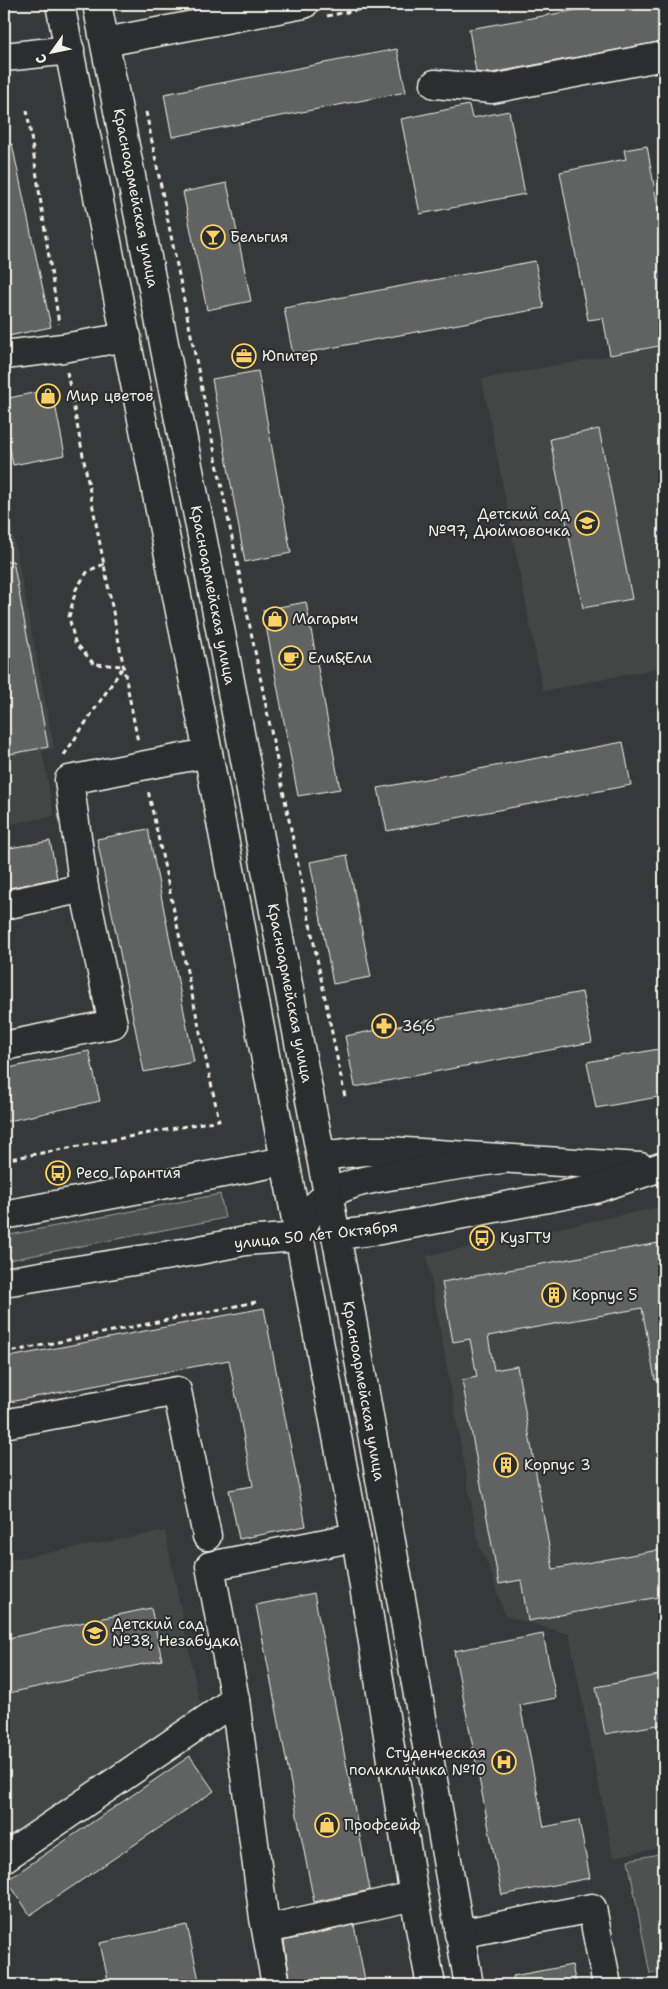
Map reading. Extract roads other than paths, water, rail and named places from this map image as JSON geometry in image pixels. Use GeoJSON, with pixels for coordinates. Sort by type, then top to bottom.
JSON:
{"type":"FeatureCollection","features":[{"type":"Feature","properties":{"kind":"main road"},"geometry":{"type":"LineString","coordinates":[[60,4],[208,753],[356,1537],[414,1896],[431,1985]]}},
{"type":"Feature","properties":{"kind":"main road","name":"Красноармейская улица"},"geometry":{"type":"LineString","coordinates":[[97,4],[329,1195],[469,1985]]}},
{"type":"Feature","properties":{"kind":"main road"},"geometry":{"type":"LineString","coordinates":[[4,57],[70,50],[304,4]]}},
{"type":"Feature","properties":{"kind":"main road"},"geometry":{"type":"LineString","coordinates":[[435,84],[492,89],[664,56]]}},
{"type":"Feature","properties":{"kind":"main road"},"geometry":{"type":"LineString","coordinates":[[4,355],[63,348],[127,337]]}},
{"type":"Feature","properties":{"kind":"main road"},"geometry":{"type":"LineString","coordinates":[[4,1046],[113,1024],[84,888],[69,780],[208,753]]}},
{"type":"Feature","properties":{"kind":"main road"},"geometry":{"type":"LineString","coordinates":[[4,905],[84,888]]}},
{"type":"Feature","properties":{"kind":"main road","name":"улица 50 лет Октября"},"geometry":{"type":"LineString","coordinates":[[4,1215],[284,1162],[364,1151],[659,1167]]}},
{"type":"Feature","properties":{"kind":"main road"},"geometry":{"type":"LineString","coordinates":[[299,1237],[306,1218],[315,1206],[329,1195],[347,1187],[370,1180],[502,1159]]}},
{"type":"Feature","properties":{"kind":"main road","name":"улица 50 лет Октября"},"geometry":{"type":"LineString","coordinates":[[4,1282],[195,1252],[245,1241],[380,1230],[595,1189],[659,1167]]}},
{"type":"Feature","properties":{"kind":"main road"},"geometry":{"type":"LineString","coordinates":[[4,1424],[177,1391],[207,1536]]}},
{"type":"Feature","properties":{"kind":"main road"},"geometry":{"type":"LineString","coordinates":[[276,1985],[235,1700],[210,1566],[356,1537]]}},
{"type":"Feature","properties":{"kind":"main road"},"geometry":{"type":"LineString","coordinates":[[4,1858],[235,1700]]}},
{"type":"Feature","properties":{"kind":"main road"},"geometry":{"type":"LineString","coordinates":[[267,1929],[414,1896]]}},
{"type":"Feature","properties":{"kind":"main road"},"geometry":{"type":"LineString","coordinates":[[459,1934],[592,1908],[607,1985]]}},
{"type":"Feature","properties":{"kind":"place","name":"Бельгия"},"geometry":{"type":"Point","coordinates":[213,237]}},
{"type":"Feature","properties":{"kind":"place","name":"Юпитер"},"geometry":{"type":"Point","coordinates":[244,356]}},
{"type":"Feature","properties":{"kind":"place","name":"Мир цветов"},"geometry":{"type":"Point","coordinates":[48,396]}},
{"type":"Feature","properties":{"kind":"place","name":"Детский сад №97, Дюймовочка"},"geometry":{"type":"Point","coordinates":[587,523]}},
{"type":"Feature","properties":{"kind":"place","name":"Магарыч"},"geometry":{"type":"Point","coordinates":[275,619]}},
{"type":"Feature","properties":{"kind":"place","name":"Ели&Ели"},"geometry":{"type":"Point","coordinates":[291,658]}},
{"type":"Feature","properties":{"kind":"place","name":"36,6"},"geometry":{"type":"Point","coordinates":[384,1026]}},
{"type":"Feature","properties":{"kind":"place","name":"Ресо Гарантия"},"geometry":{"type":"Point","coordinates":[58,1173]}},
{"type":"Feature","properties":{"kind":"place","name":"КузГТУ"},"geometry":{"type":"Point","coordinates":[482,1238]}},
{"type":"Feature","properties":{"kind":"place","name":"Корпус 5"},"geometry":{"type":"Point","coordinates":[554,1295]}},
{"type":"Feature","properties":{"kind":"place","name":"Корпус 3"},"geometry":{"type":"Point","coordinates":[506,1465]}},
{"type":"Feature","properties":{"kind":"place","name":"Детский сад №38, Незабудка"},"geometry":{"type":"Point","coordinates":[95,1633]}},
{"type":"Feature","properties":{"kind":"place","name":"Студенческая поликлиника №10"},"geometry":{"type":"Point","coordinates":[504,1762]}},
{"type":"Feature","properties":{"kind":"place","name":"Профсейф"},"geometry":{"type":"Point","coordinates":[327,1825]}}]}
